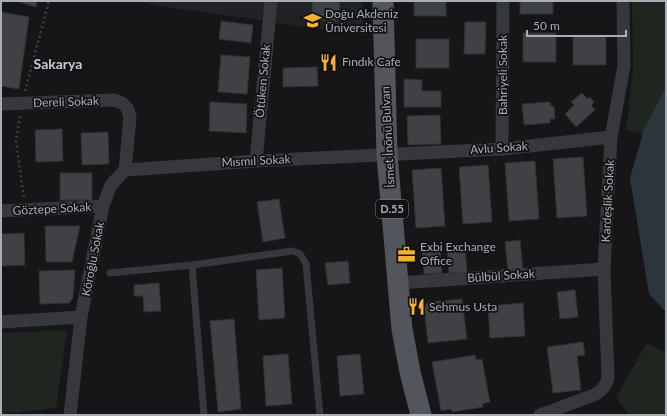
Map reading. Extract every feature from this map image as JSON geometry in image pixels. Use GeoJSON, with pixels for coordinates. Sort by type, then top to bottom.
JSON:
{"type":"FeatureCollection","features":[{"type":"Feature","properties":{"kind":"main road","name":"İsmet İnönü Bulvarı"},"geometry":{"type":"LineString","coordinates":[[383,1],[387,154],[402,329],[410,372],[421,415]]}},
{"type":"Feature","properties":{"kind":"street","name":"Ötüken Sokak"},"geometry":{"type":"LineString","coordinates":[[256,161],[271,1]]}},
{"type":"Feature","properties":{"kind":"street","name":"Bahriyeli Sokak"},"geometry":{"type":"LineString","coordinates":[[502,149],[503,1]]}},
{"type":"Feature","properties":{"kind":"street","name":"Kardeşlik Sokak"},"geometry":{"type":"LineString","coordinates":[[540,415],[601,392],[606,386],[608,378],[604,269],[611,137],[624,66],[623,1]]}},
{"type":"Feature","properties":{"kind":"street","name":"Dereli Sokak"},"geometry":{"type":"LineString","coordinates":[[1,104],[114,100],[122,103],[128,109],[130,118],[125,170]]}},
{"type":"Feature","properties":{"kind":"street","name":"Avlu Sokak"},"geometry":{"type":"LineString","coordinates":[[387,154],[502,149],[611,137]]}},
{"type":"Feature","properties":{"kind":"street","name":"Mısmıl Sokak"},"geometry":{"type":"LineString","coordinates":[[125,170],[387,154]]}},
{"type":"Feature","properties":{"kind":"street","name":"Köroğlu Sokak"},"geometry":{"type":"LineString","coordinates":[[70,415],[81,317],[103,206],[111,185],[125,170]]}},
{"type":"Feature","properties":{"kind":"street","name":"Göztepe Sokak"},"geometry":{"type":"LineString","coordinates":[[1,211],[103,206]]}},
{"type":"Feature","properties":{"kind":"street","name":"Bülbül Sokak"},"geometry":{"type":"LineString","coordinates":[[398,283],[604,269]]}},
{"type":"Feature","properties":{"kind":"street"},"geometry":{"type":"LineString","coordinates":[[1,322],[81,317]]}},
{"type":"Feature","properties":{"kind":"lane"},"geometry":{"type":"LineString","coordinates":[[110,273],[192,265],[293,251],[300,254],[306,264],[320,415]]}},
{"type":"Feature","properties":{"kind":"lane"},"geometry":{"type":"LineString","coordinates":[[192,265],[204,415]]}},
{"type":"Feature","properties":{"kind":"shaded area","name":"Doğu Akdeniz Üniversitesi"},"geometry":{"type":"Polygon","coordinates":[[[144,1],[362,1],[364,35],[158,6],[144,1]]]}},
{"type":"Feature","properties":{"kind":"shaded area"},"geometry":{"type":"Polygon","coordinates":[[[632,1],[666,1],[666,223],[657,138],[626,130],[633,71],[632,1]]]}},
{"type":"Feature","properties":{"kind":"shaded area"},"geometry":{"type":"Polygon","coordinates":[[[666,87],[666,312],[649,294],[630,178],[644,129],[666,87]]]}},
{"type":"Feature","properties":{"kind":"shaded area"},"geometry":{"type":"Polygon","coordinates":[[[67,330],[56,408],[1,414],[2,333],[67,330]]]}},
{"type":"Feature","properties":{"kind":"shaded area"},"geometry":{"type":"Polygon","coordinates":[[[647,343],[666,353],[666,415],[629,415],[616,397],[647,343]]]}},
{"type":"Feature","properties":{"kind":"building"},"geometry":{"type":"Polygon","coordinates":[[[16,1],[37,1],[36,7],[16,1]]]}},
{"type":"Feature","properties":{"kind":"building"},"geometry":{"type":"Polygon","coordinates":[[[312,1],[340,1],[339,21],[312,20],[312,1]]]}},
{"type":"Feature","properties":{"kind":"building"},"geometry":{"type":"Polygon","coordinates":[[[414,1],[446,1],[446,16],[414,16],[414,1]]]}},
{"type":"Feature","properties":{"kind":"building"},"geometry":{"type":"Polygon","coordinates":[[[520,1],[553,1],[553,14],[520,14],[520,1]]]}},
{"type":"Feature","properties":{"kind":"building"},"geometry":{"type":"Polygon","coordinates":[[[1,12],[29,17],[19,89],[1,86],[1,12]]]}},
{"type":"Feature","properties":{"kind":"building"},"geometry":{"type":"Polygon","coordinates":[[[221,21],[253,25],[251,43],[219,39],[221,21]]]}},
{"type":"Feature","properties":{"kind":"building"},"geometry":{"type":"Polygon","coordinates":[[[465,22],[486,22],[485,54],[464,54],[465,22]]]}},
{"type":"Feature","properties":{"kind":"building"},"geometry":{"type":"Polygon","coordinates":[[[523,33],[556,33],[556,62],[523,62],[523,33]]]}},
{"type":"Feature","properties":{"kind":"building"},"geometry":{"type":"Polygon","coordinates":[[[573,36],[606,37],[606,65],[573,65],[573,36]]]}},
{"type":"Feature","properties":{"kind":"building"},"geometry":{"type":"Polygon","coordinates":[[[416,39],[449,39],[449,68],[416,68],[416,39]]]}},
{"type":"Feature","properties":{"kind":"building"},"geometry":{"type":"Polygon","coordinates":[[[221,55],[250,57],[247,94],[218,92],[221,55]]]}},
{"type":"Feature","properties":{"kind":"building"},"geometry":{"type":"Polygon","coordinates":[[[317,67],[318,86],[283,87],[283,68],[317,67]]]}},
{"type":"Feature","properties":{"kind":"building"},"geometry":{"type":"Polygon","coordinates":[[[404,79],[422,80],[422,91],[441,91],[441,107],[404,107],[404,79]]]}},
{"type":"Feature","properties":{"kind":"building"},"geometry":{"type":"Polygon","coordinates":[[[582,93],[588,99],[590,97],[594,102],[591,105],[595,110],[576,127],[565,114],[574,105],[571,102],[582,93]]]}},
{"type":"Feature","properties":{"kind":"building"},"geometry":{"type":"Polygon","coordinates":[[[210,102],[247,104],[246,133],[209,131],[210,102]]]}},
{"type":"Feature","properties":{"kind":"building"},"geometry":{"type":"Polygon","coordinates":[[[550,102],[551,106],[554,107],[555,119],[550,119],[550,123],[524,125],[522,104],[550,102]]]}},
{"type":"Feature","properties":{"kind":"building"},"geometry":{"type":"Polygon","coordinates":[[[440,115],[441,144],[408,145],[407,116],[440,115]]]}},
{"type":"Feature","properties":{"kind":"building"},"geometry":{"type":"Polygon","coordinates":[[[62,129],[63,161],[36,162],[35,130],[62,129]]]}},
{"type":"Feature","properties":{"kind":"building"},"geometry":{"type":"Polygon","coordinates":[[[108,132],[109,164],[82,165],[81,133],[108,132]]]}},
{"type":"Feature","properties":{"kind":"building"},"geometry":{"type":"Polygon","coordinates":[[[583,157],[587,216],[557,218],[553,159],[583,157]]]}},
{"type":"Feature","properties":{"kind":"building"},"geometry":{"type":"Polygon","coordinates":[[[535,161],[539,219],[509,221],[505,163],[535,161]]]}},
{"type":"Feature","properties":{"kind":"building"},"geometry":{"type":"Polygon","coordinates":[[[488,165],[492,222],[463,224],[459,167],[488,165]]]}},
{"type":"Feature","properties":{"kind":"building"},"geometry":{"type":"Polygon","coordinates":[[[441,168],[445,226],[416,228],[412,170],[441,168]]]}},
{"type":"Feature","properties":{"kind":"building"},"geometry":{"type":"Polygon","coordinates":[[[60,173],[92,173],[92,200],[60,200],[60,173]]]}},
{"type":"Feature","properties":{"kind":"building"},"geometry":{"type":"Polygon","coordinates":[[[279,199],[285,238],[263,242],[257,202],[279,199]]]}},
{"type":"Feature","properties":{"kind":"building"},"geometry":{"type":"Polygon","coordinates":[[[45,226],[80,226],[72,262],[46,262],[45,226]]]}},
{"type":"Feature","properties":{"kind":"building"},"geometry":{"type":"Polygon","coordinates":[[[24,233],[25,265],[1,266],[1,234],[24,233]]]}},
{"type":"Feature","properties":{"kind":"building"},"geometry":{"type":"Polygon","coordinates":[[[520,240],[523,271],[508,272],[505,242],[520,240]]]}},
{"type":"Feature","properties":{"kind":"building"},"geometry":{"type":"Polygon","coordinates":[[[440,246],[442,273],[424,274],[422,248],[440,246]]]}},
{"type":"Feature","properties":{"kind":"building"},"geometry":{"type":"Polygon","coordinates":[[[465,246],[467,272],[449,273],[447,247],[465,246]]]}},
{"type":"Feature","properties":{"kind":"building"},"geometry":{"type":"Polygon","coordinates":[[[348,261],[350,283],[328,285],[325,263],[348,261]]]}},
{"type":"Feature","properties":{"kind":"building"},"geometry":{"type":"Polygon","coordinates":[[[282,268],[285,318],[259,320],[256,270],[282,268]]]}},
{"type":"Feature","properties":{"kind":"building"},"geometry":{"type":"Polygon","coordinates":[[[75,270],[73,298],[69,303],[40,304],[39,271],[75,270]]]}},
{"type":"Feature","properties":{"kind":"building"},"geometry":{"type":"Polygon","coordinates":[[[159,283],[161,311],[144,312],[143,296],[134,296],[134,285],[159,283]]]}},
{"type":"Feature","properties":{"kind":"building"},"geometry":{"type":"Polygon","coordinates":[[[575,290],[578,317],[560,319],[557,292],[575,290]]]}},
{"type":"Feature","properties":{"kind":"building"},"geometry":{"type":"Polygon","coordinates":[[[462,299],[467,339],[428,343],[424,307],[429,302],[462,299]]]}},
{"type":"Feature","properties":{"kind":"building"},"geometry":{"type":"Polygon","coordinates":[[[523,303],[525,336],[490,338],[488,306],[523,303]]]}},
{"type":"Feature","properties":{"kind":"building"},"geometry":{"type":"Polygon","coordinates":[[[234,319],[241,409],[218,412],[210,321],[234,319]]]}},
{"type":"Feature","properties":{"kind":"building"},"geometry":{"type":"Polygon","coordinates":[[[583,342],[585,355],[577,356],[581,390],[553,393],[547,347],[583,342]]]}},
{"type":"Feature","properties":{"kind":"building"},"geometry":{"type":"Polygon","coordinates":[[[288,354],[292,404],[266,406],[263,356],[288,354]]]}},
{"type":"Feature","properties":{"kind":"building"},"geometry":{"type":"Polygon","coordinates":[[[360,354],[364,394],[340,396],[337,356],[360,354]]]}},
{"type":"Feature","properties":{"kind":"building"},"geometry":{"type":"Polygon","coordinates":[[[475,355],[476,360],[482,359],[490,402],[482,404],[483,407],[452,412],[451,409],[441,411],[432,362],[475,355]]]}},
{"type":"Feature","properties":{"kind":"place","name":"Doğu Akdeniz Üniversitesi"},"geometry":{"type":"Point","coordinates":[312,21]}},
{"type":"Feature","properties":{"kind":"place","name":"Fındık Cafe"},"geometry":{"type":"Point","coordinates":[329,62]}},
{"type":"Feature","properties":{"kind":"place","name":"Exbi Exchange Office"},"geometry":{"type":"Point","coordinates":[407,254]}},
{"type":"Feature","properties":{"kind":"place","name":"Sehmus Usta"},"geometry":{"type":"Point","coordinates":[416,307]}},
{"type":"Feature","properties":{"kind":"district","name":"Sakarya"},"geometry":{"type":"Point","coordinates":[58,64]}}]}
